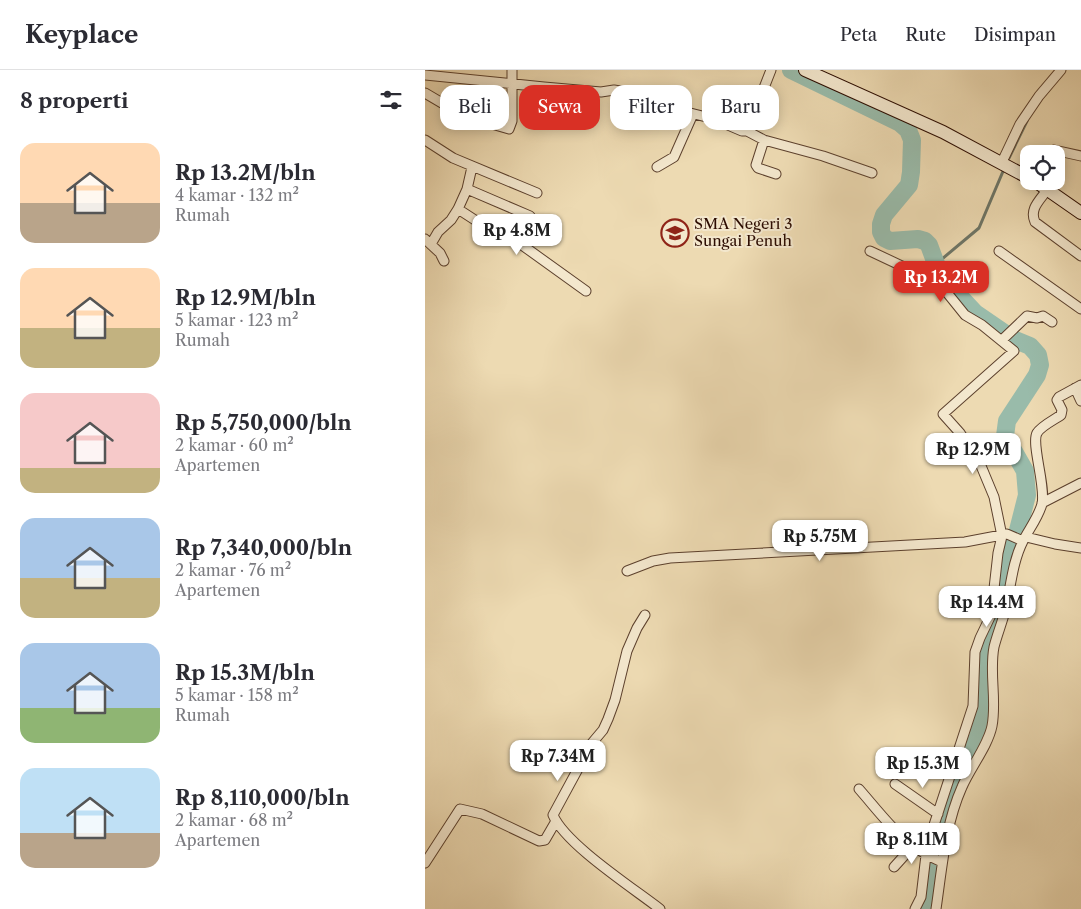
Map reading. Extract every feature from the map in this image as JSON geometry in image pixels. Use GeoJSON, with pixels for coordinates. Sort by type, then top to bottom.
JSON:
{"type":"FeatureCollection","features":[{"type":"Feature","properties":{"kind":"main road"},"geometry":{"type":"LineString","coordinates":[[805,70],[943,132],[1020,172]]}},
{"type":"Feature","properties":{"kind":"main road"},"geometry":{"type":"LineString","coordinates":[[1047,190],[1081,213]]}},
{"type":"Feature","properties":{"kind":"street"},"geometry":{"type":"LineString","coordinates":[[425,93],[464,116],[506,129],[510,127],[512,121],[512,70]]}},
{"type":"Feature","properties":{"kind":"street"},"geometry":{"type":"LineString","coordinates":[[747,131],[771,70]]}},
{"type":"Feature","properties":{"kind":"street"},"geometry":{"type":"LineString","coordinates":[[1003,162],[1020,124],[1039,96],[1061,70]]}},
{"type":"Feature","properties":{"kind":"street"},"geometry":{"type":"LineString","coordinates":[[425,75],[592,92],[614,90],[632,92],[659,105],[714,119],[742,131],[747,131],[764,140],[823,156],[872,173]]}},
{"type":"Feature","properties":{"kind":"street"},"geometry":{"type":"LineString","coordinates":[[657,167],[674,157],[693,114]]}},
{"type":"Feature","properties":{"kind":"street"},"geometry":{"type":"LineString","coordinates":[[425,140],[453,158],[472,167],[537,193]]}},
{"type":"Feature","properties":{"kind":"street"},"geometry":{"type":"LineString","coordinates":[[764,140],[755,165],[758,168],[777,174]]}},
{"type":"Feature","properties":{"kind":"street"},"geometry":{"type":"LineString","coordinates":[[1065,152],[1081,156]]}},
{"type":"Feature","properties":{"kind":"street"},"geometry":{"type":"LineString","coordinates":[[444,261],[440,253],[428,241],[451,220],[458,209],[467,189],[472,167]]}},
{"type":"Feature","properties":{"kind":"street"},"geometry":{"type":"LineString","coordinates":[[467,189],[530,216]]}},
{"type":"Feature","properties":{"kind":"street"},"geometry":{"type":"LineString","coordinates":[[1047,190],[1033,209],[1035,222],[1081,256]]}},
{"type":"Feature","properties":{"kind":"street"},"geometry":{"type":"LineString","coordinates":[[458,209],[478,222],[522,245],[586,291]]}},
{"type":"Feature","properties":{"kind":"street"},"geometry":{"type":"LineString","coordinates":[[870,251],[941,284],[965,315],[1005,336],[1014,351],[943,414],[960,433],[979,461],[994,497],[1004,535],[998,553],[991,615],[976,647],[973,706],[937,814],[927,856],[921,897],[915,909]]}},
{"type":"Feature","properties":{"kind":"street"},"geometry":{"type":"LineString","coordinates":[[999,251],[1081,309]]}},
{"type":"Feature","properties":{"kind":"street"},"geometry":{"type":"LineString","coordinates":[[1005,336],[1027,316],[1037,318],[1043,316],[1052,322]]}},
{"type":"Feature","properties":{"kind":"street"},"geometry":{"type":"LineString","coordinates":[[935,909],[940,861],[961,788],[992,727],[991,659],[1005,609],[1011,576],[1023,539],[1042,503],[1042,477],[1035,444],[1036,435],[1039,430],[1061,415],[1062,410],[1057,400],[1078,387],[1081,401]]}},
{"type":"Feature","properties":{"kind":"street"},"geometry":{"type":"LineString","coordinates":[[1042,503],[1081,483]]}},
{"type":"Feature","properties":{"kind":"street"},"geometry":{"type":"LineString","coordinates":[[627,571],[653,561],[670,558],[965,542],[1004,535],[1080,550]]}},
{"type":"Feature","properties":{"kind":"street"},"geometry":{"type":"LineString","coordinates":[[645,615],[627,651],[609,719],[603,730],[592,742],[553,815],[574,842],[597,862],[660,909]]}},
{"type":"Feature","properties":{"kind":"street"},"geometry":{"type":"LineString","coordinates":[[976,658],[991,659]]}},
{"type":"Feature","properties":{"kind":"street"},"geometry":{"type":"LineString","coordinates":[[895,784],[937,814]]}},
{"type":"Feature","properties":{"kind":"street"},"geometry":{"type":"LineString","coordinates":[[859,789],[895,832],[927,856],[940,861]]}},
{"type":"Feature","properties":{"kind":"street"},"geometry":{"type":"LineString","coordinates":[[425,862],[459,809],[482,814],[539,841],[545,840],[556,821]]}},
{"type":"Feature","properties":{"kind":"street"},"geometry":{"type":"LineString","coordinates":[[894,867],[913,846]]}},
{"type":"Feature","properties":{"kind":"waterway"},"geometry":{"type":"LineString","coordinates":[[791,70],[900,123],[908,130],[912,140],[909,185],[884,215],[881,224],[881,232],[884,238],[890,241],[918,239],[925,241],[929,245],[936,264],[948,284],[975,313],[1013,339],[1030,346],[1038,355],[1040,365],[1037,375],[1007,421],[1005,436],[1025,471],[1027,495],[1001,597],[981,653],[979,735],[951,791],[924,909]]}},
{"type":"Feature","properties":{"kind":"waterway"},"geometry":{"type":"LineString","coordinates":[[1009,158],[1027,121]]}},
{"type":"Feature","properties":{"kind":"waterway"},"geometry":{"type":"LineString","coordinates":[[936,264],[979,228],[1004,169]]}},
{"type":"Feature","properties":{"kind":"place","name":"SMA Negeri 3 Sungai Penuh"},"geometry":{"type":"Point","coordinates":[675,233]}}]}
